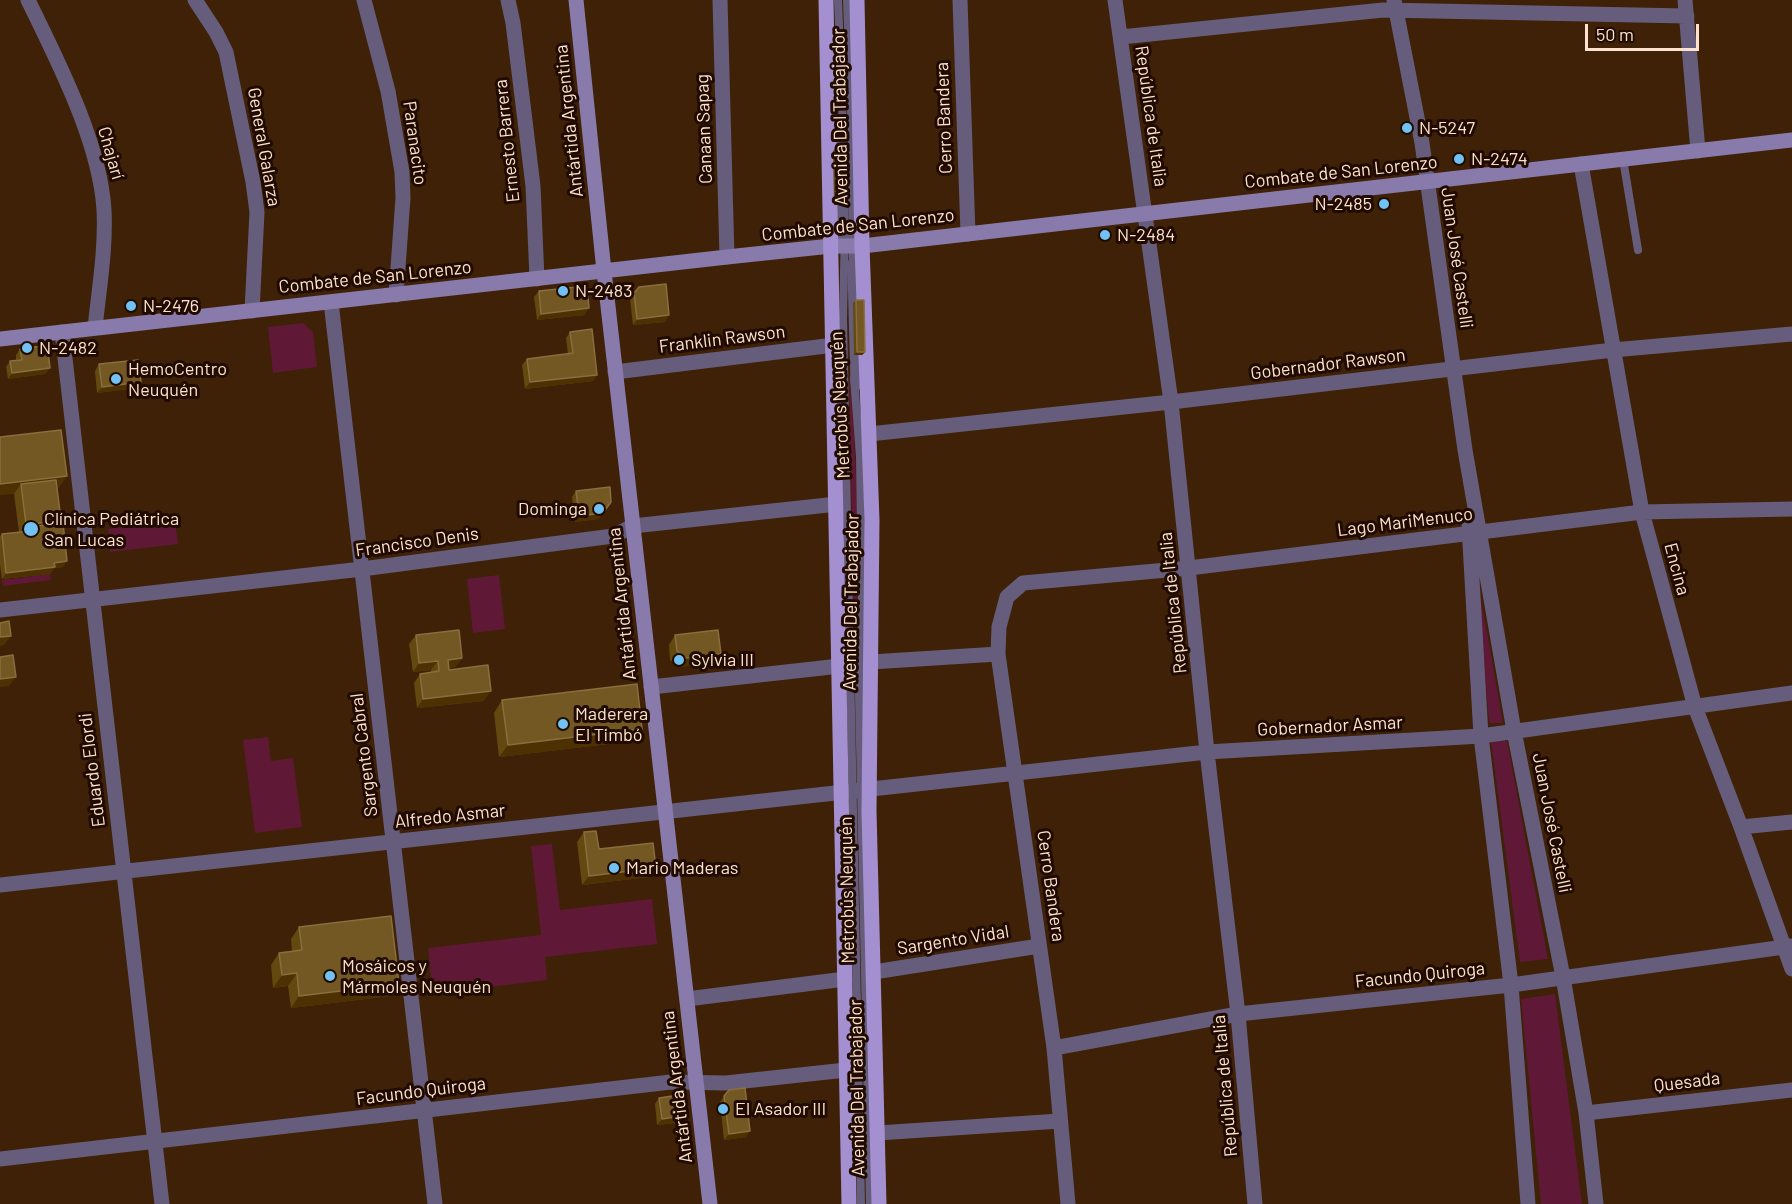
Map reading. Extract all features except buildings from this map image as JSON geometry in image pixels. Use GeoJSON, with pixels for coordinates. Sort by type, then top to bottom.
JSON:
{"type":"FeatureCollection","features":[{"type":"Feature","properties":{"kind":"main road","name":"Antártida Argentina"},"geometry":{"type":"LineString","coordinates":[[576,0],[615,372],[710,1204]]}},
{"type":"Feature","properties":{"kind":"main road","name":"Avenida Del Trabajador"},"geometry":{"type":"LineString","coordinates":[[826,0],[848,246],[870,434],[872,519],[871,662],[856,792],[845,979],[849,1204]]}},
{"type":"Feature","properties":{"kind":"main road","name":"Avenida Del Trabajador"},"geometry":{"type":"LineString","coordinates":[[857,0],[848,246],[834,345],[840,666],[856,792],[874,972],[879,1204]]}},
{"type":"Feature","properties":{"kind":"main road","name":"Combate de San Lorenzo"},"geometry":{"type":"LineString","coordinates":[[0,339],[728,257],[968,234],[1792,140]]}},
{"type":"Feature","properties":{"kind":"street","name":"Chajarí"},"geometry":{"type":"LineString","coordinates":[[28,0],[71,92],[88,140],[101,188],[104,207],[104,245],[95,328]]}},
{"type":"Feature","properties":{"kind":"street","name":"General Galarza"},"geometry":{"type":"LineString","coordinates":[[195,0],[226,52],[255,190],[257,229],[252,311]]}},
{"type":"Feature","properties":{"kind":"street","name":"Paranacito"},"geometry":{"type":"LineString","coordinates":[[364,0],[388,91],[402,172],[403,205],[396,295]]}},
{"type":"Feature","properties":{"kind":"street","name":"Ernesto Barrera"},"geometry":{"type":"LineString","coordinates":[[508,0],[513,23],[532,177],[537,279]]}},
{"type":"Feature","properties":{"kind":"street","name":"Canaan Sapag"},"geometry":{"type":"LineString","coordinates":[[720,0],[728,257]]}},
{"type":"Feature","properties":{"kind":"street","name":"Cerro Bandera"},"geometry":{"type":"LineString","coordinates":[[960,0],[968,234]]}},
{"type":"Feature","properties":{"kind":"street","name":"República de Italia"},"geometry":{"type":"LineString","coordinates":[[1115,0],[1171,402],[1207,753],[1238,1014],[1255,1204]]}},
{"type":"Feature","properties":{"kind":"street"},"geometry":{"type":"LineString","coordinates":[[1685,0],[1698,151]]}},
{"type":"Feature","properties":{"kind":"street"},"geometry":{"type":"LineString","coordinates":[[1121,37],[1395,5],[1687,16]]}},
{"type":"Feature","properties":{"kind":"street","name":"Juan José Castelli"},"geometry":{"type":"LineString","coordinates":[[1395,5],[1422,143],[1474,533],[1563,977],[1586,1113],[1596,1204]]}},
{"type":"Feature","properties":{"kind":"street"},"geometry":{"type":"LineString","coordinates":[[833,122],[839,122],[841,230],[838,233],[835,230],[833,122]]}},
{"type":"Feature","properties":{"kind":"street","name":"Encina"},"geometry":{"type":"LineString","coordinates":[[1581,164],[1642,512],[1695,707],[1788,947],[1792,969]]}},
{"type":"Feature","properties":{"kind":"street"},"geometry":{"type":"LineString","coordinates":[[858,263],[861,265],[864,381],[858,382],[856,366],[855,264],[858,263]]}},
{"type":"Feature","properties":{"kind":"street","name":"Sargento Cabral"},"geometry":{"type":"LineString","coordinates":[[331,302],[435,1204]]}},
{"type":"Feature","properties":{"kind":"street","name":"Eduardo Elordi"},"geometry":{"type":"LineString","coordinates":[[62,332],[162,1204]]}},
{"type":"Feature","properties":{"kind":"street","name":"Gobernador Rawson"},"geometry":{"type":"LineString","coordinates":[[870,434],[1171,402],[1613,350],[1792,334]]}},
{"type":"Feature","properties":{"kind":"street","name":"Franklin Rawson"},"geometry":{"type":"LineString","coordinates":[[615,372],[834,345]]}},
{"type":"Feature","properties":{"kind":"street","name":"Francisco Denis"},"geometry":{"type":"LineString","coordinates":[[0,610],[362,569],[613,536],[633,526],[837,504]]}},
{"type":"Feature","properties":{"kind":"street","name":"Lago MariMenuco"},"geometry":{"type":"LineString","coordinates":[[1023,582],[1189,568],[1642,512],[1792,509]]}},
{"type":"Feature","properties":{"kind":"street","name":"Juan José Castelli"},"geometry":{"type":"LineString","coordinates":[[1474,533],[1481,736],[1511,985],[1528,1204]]}},
{"type":"Feature","properties":{"kind":"street","name":"Cerro Bandera"},"geometry":{"type":"LineString","coordinates":[[1023,582],[1007,597],[999,627],[998,654],[1054,1048],[1068,1204]]}},
{"type":"Feature","properties":{"kind":"street"},"geometry":{"type":"LineString","coordinates":[[871,662],[998,654]]}},
{"type":"Feature","properties":{"kind":"street"},"geometry":{"type":"LineString","coordinates":[[651,687],[840,666]]}},
{"type":"Feature","properties":{"kind":"street","name":"Gobernador Asmar"},"geometry":{"type":"LineString","coordinates":[[856,792],[1207,753],[1481,736],[1792,693]]}},
{"type":"Feature","properties":{"kind":"street","name":"Alfredo Asmar"},"geometry":{"type":"LineString","coordinates":[[0,885],[856,792]]}},
{"type":"Feature","properties":{"kind":"street"},"geometry":{"type":"LineString","coordinates":[[1741,827],[1792,822]]}},
{"type":"Feature","properties":{"kind":"street","name":"Sargento Vidal"},"geometry":{"type":"LineString","coordinates":[[874,972],[1039,946]]}},
{"type":"Feature","properties":{"kind":"street","name":"Facundo Quiroga"},"geometry":{"type":"LineString","coordinates":[[1054,1048],[1238,1014],[1511,985],[1788,947]]}},
{"type":"Feature","properties":{"kind":"street"},"geometry":{"type":"LineString","coordinates":[[687,999],[845,979]]}},
{"type":"Feature","properties":{"kind":"street","name":"Facundo Quiroga"},"geometry":{"type":"LineString","coordinates":[[0,1159],[671,1082],[726,1083],[846,1070]]}},
{"type":"Feature","properties":{"kind":"street","name":"Quesada"},"geometry":{"type":"LineString","coordinates":[[1586,1113],[1792,1090]]}},
{"type":"Feature","properties":{"kind":"street"},"geometry":{"type":"LineString","coordinates":[[878,1133],[1060,1121]]}},
{"type":"Feature","properties":{"kind":"lane","name":"Metrobús Neuquén"},"geometry":{"type":"LineString","coordinates":[[838,0],[853,363],[860,457],[862,611],[856,792],[861,1204]]}},
{"type":"Feature","properties":{"kind":"lane","name":"Metrobús Neuquén"},"geometry":{"type":"LineString","coordinates":[[847,0],[851,107],[848,246],[843,319],[870,1204]]}},
{"type":"Feature","properties":{"kind":"lane"},"geometry":{"type":"LineString","coordinates":[[1623,159],[1638,250]]}},
{"type":"Feature","properties":{"kind":"shaded area"},"geometry":{"type":"Polygon","coordinates":[[[303,323],[313,332],[317,367],[273,373],[268,327],[303,323]]]}},
{"type":"Feature","properties":{"kind":"shaded area"},"geometry":{"type":"Polygon","coordinates":[[[849,372],[855,449],[857,526],[855,679],[849,372]]]}},
{"type":"Feature","properties":{"kind":"shaded area"},"geometry":{"type":"Polygon","coordinates":[[[175,521],[178,544],[110,552],[108,529],[175,521]]]}},
{"type":"Feature","properties":{"kind":"shaded area"},"geometry":{"type":"Polygon","coordinates":[[[50,574],[51,580],[3,586],[2,580],[50,574]]]}},
{"type":"Feature","properties":{"kind":"shaded area"},"geometry":{"type":"Polygon","coordinates":[[[499,575],[505,629],[473,633],[467,579],[499,575]]]}},
{"type":"Feature","properties":{"kind":"shaded area"},"geometry":{"type":"Polygon","coordinates":[[[1478,582],[1503,723],[1489,723],[1478,582]]]}},
{"type":"Feature","properties":{"kind":"shaded area"},"geometry":{"type":"Polygon","coordinates":[[[268,737],[271,761],[293,758],[302,827],[255,833],[243,740],[268,737]]]}},
{"type":"Feature","properties":{"kind":"shaded area"},"geometry":{"type":"Polygon","coordinates":[[[1491,741],[1507,741],[1548,959],[1520,962],[1491,741]]]}},
{"type":"Feature","properties":{"kind":"shaded area"},"geometry":{"type":"Polygon","coordinates":[[[552,844],[560,910],[652,899],[657,944],[545,957],[547,980],[433,994],[428,948],[541,935],[531,846],[552,844]]]}},
{"type":"Feature","properties":{"kind":"shaded area"},"geometry":{"type":"Polygon","coordinates":[[[1555,994],[1582,1204],[1541,1204],[1521,999],[1555,994]]]}},
{"type":"Feature","properties":{"kind":"place","name":"N-5247"},"geometry":{"type":"Point","coordinates":[1407,128]}},
{"type":"Feature","properties":{"kind":"place","name":"N-2474"},"geometry":{"type":"Point","coordinates":[1459,159]}},
{"type":"Feature","properties":{"kind":"place","name":"N-2485"},"geometry":{"type":"Point","coordinates":[1384,204]}},
{"type":"Feature","properties":{"kind":"place","name":"N-2484"},"geometry":{"type":"Point","coordinates":[1105,235]}},
{"type":"Feature","properties":{"kind":"place","name":"N-2483"},"geometry":{"type":"Point","coordinates":[563,291]}},
{"type":"Feature","properties":{"kind":"place","name":"N-2476"},"geometry":{"type":"Point","coordinates":[131,306]}},
{"type":"Feature","properties":{"kind":"place","name":"N-2482"},"geometry":{"type":"Point","coordinates":[27,348]}},
{"type":"Feature","properties":{"kind":"place","name":"HemoCentro Neuquén"},"geometry":{"type":"Point","coordinates":[116,379]}},
{"type":"Feature","properties":{"kind":"place","name":"Dominga"},"geometry":{"type":"Point","coordinates":[599,509]}},
{"type":"Feature","properties":{"kind":"place","name":"Clínica Pediátrica San Lucas"},"geometry":{"type":"Point","coordinates":[31,529]}},
{"type":"Feature","properties":{"kind":"place","name":"Sylvia III"},"geometry":{"type":"Point","coordinates":[679,660]}},
{"type":"Feature","properties":{"kind":"place","name":"Maderera El Timbó"},"geometry":{"type":"Point","coordinates":[563,724]}},
{"type":"Feature","properties":{"kind":"place","name":"Mario Maderas"},"geometry":{"type":"Point","coordinates":[614,868]}},
{"type":"Feature","properties":{"kind":"place","name":"Mosáicos y Mármoles Neuquén"},"geometry":{"type":"Point","coordinates":[330,976]}},
{"type":"Feature","properties":{"kind":"place","name":"El Asador III"},"geometry":{"type":"Point","coordinates":[723,1109]}}]}
